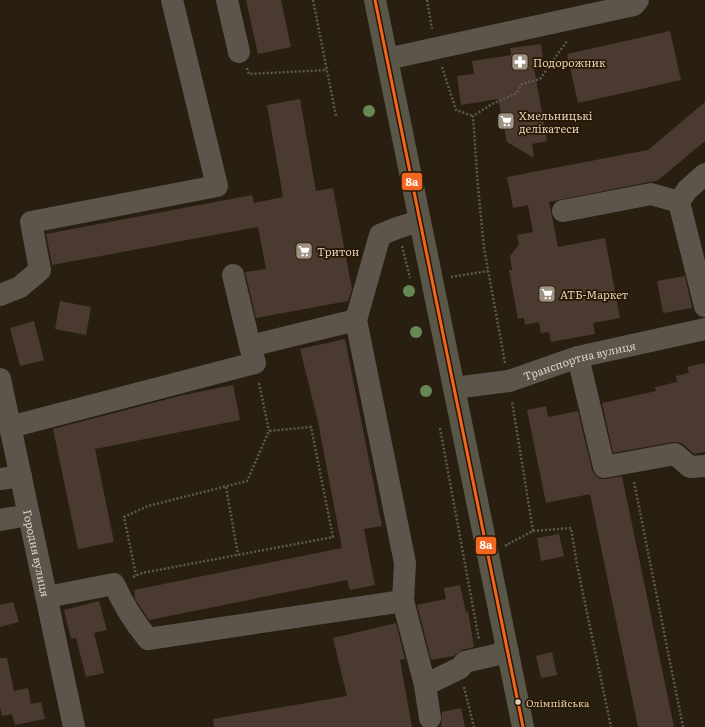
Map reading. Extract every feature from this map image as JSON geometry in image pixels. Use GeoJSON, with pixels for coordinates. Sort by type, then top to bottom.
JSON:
{"type":"FeatureCollection","features":[{"type":"Feature","properties":{"kind":"main road"},"geometry":{"type":"LineString","coordinates":[[375,0],[523,727]]}},
{"type":"Feature","properties":{"kind":"street"},"geometry":{"type":"LineString","coordinates":[[0,295],[20,288],[40,270],[31,222],[217,186],[172,0]]}},
{"type":"Feature","properties":{"kind":"street"},"geometry":{"type":"LineString","coordinates":[[227,0],[239,52]]}},
{"type":"Feature","properties":{"kind":"street"},"geometry":{"type":"LineString","coordinates":[[387,59],[634,5],[638,0]]}},
{"type":"Feature","properties":{"kind":"street"},"geometry":{"type":"LineString","coordinates":[[705,174],[687,190],[680,202],[705,306]]}},
{"type":"Feature","properties":{"kind":"street"},"geometry":{"type":"LineString","coordinates":[[563,211],[651,194],[680,202]]}},
{"type":"Feature","properties":{"kind":"street"},"geometry":{"type":"LineString","coordinates":[[420,221],[380,234],[356,320],[405,563],[403,601],[425,685],[430,718]]}},
{"type":"Feature","properties":{"kind":"street"},"geometry":{"type":"LineString","coordinates":[[233,275],[252,354]]}},
{"type":"Feature","properties":{"kind":"street"},"geometry":{"type":"LineString","coordinates":[[10,427],[252,354],[356,320]]}},
{"type":"Feature","properties":{"kind":"street","name":"Транспортна вулиця"},"geometry":{"type":"LineString","coordinates":[[454,388],[508,381],[578,357],[705,329]]}},
{"type":"Feature","properties":{"kind":"street"},"geometry":{"type":"LineString","coordinates":[[578,357],[604,467],[675,454],[690,467],[705,466]]}},
{"type":"Feature","properties":{"kind":"street","name":"Городня вулиця"},"geometry":{"type":"LineString","coordinates":[[0,379],[10,427],[10,478],[29,515],[74,727]]}},
{"type":"Feature","properties":{"kind":"street"},"geometry":{"type":"LineString","coordinates":[[0,520],[29,515]]}},
{"type":"Feature","properties":{"kind":"street"},"geometry":{"type":"LineString","coordinates":[[47,597],[114,584],[120,599],[136,624],[148,639],[403,601]]}},
{"type":"Feature","properties":{"kind":"street"},"geometry":{"type":"LineString","coordinates":[[425,685],[460,668],[465,662],[508,652]]}},
{"type":"Feature","properties":{"kind":"path"},"geometry":{"type":"LineString","coordinates":[[313,0],[336,116]]}},
{"type":"Feature","properties":{"kind":"path"},"geometry":{"type":"LineString","coordinates":[[427,0],[436,48],[456,110],[473,116]]}},
{"type":"Feature","properties":{"kind":"path"},"geometry":{"type":"LineString","coordinates":[[473,116],[492,104],[518,93],[522,84],[540,79],[572,36]]}},
{"type":"Feature","properties":{"kind":"path"},"geometry":{"type":"LineString","coordinates":[[239,52],[249,74],[327,70]]}},
{"type":"Feature","properties":{"kind":"path"},"geometry":{"type":"LineString","coordinates":[[473,116],[484,248],[533,531]]}},
{"type":"Feature","properties":{"kind":"path"},"geometry":{"type":"LineString","coordinates":[[397,228],[411,284]]}},
{"type":"Feature","properties":{"kind":"path"},"geometry":{"type":"LineString","coordinates":[[136,575],[124,517],[148,506],[246,482],[269,431],[252,354]]}},
{"type":"Feature","properties":{"kind":"path"},"geometry":{"type":"LineString","coordinates":[[439,422],[482,658]]}},
{"type":"Feature","properties":{"kind":"path"},"geometry":{"type":"LineString","coordinates":[[114,584],[142,573],[333,537],[311,428],[269,431]]}},
{"type":"Feature","properties":{"kind":"path"},"geometry":{"type":"LineString","coordinates":[[630,462],[683,727]]}},
{"type":"Feature","properties":{"kind":"path"},"geometry":{"type":"LineString","coordinates":[[226,487],[238,555]]}},
{"type":"Feature","properties":{"kind":"path"},"geometry":{"type":"LineString","coordinates":[[508,552],[506,545],[533,531],[571,528],[577,565],[611,727]]}},
{"type":"Feature","properties":{"kind":"path"},"geometry":{"type":"LineString","coordinates":[[460,668],[474,727]]}},
{"type":"Feature","properties":{"kind":"building"},"geometry":{"type":"Polygon","coordinates":[[[246,0],[281,0],[291,47],[258,54],[246,0]]]}},
{"type":"Feature","properties":{"kind":"building"},"geometry":{"type":"Polygon","coordinates":[[[670,31],[681,80],[578,103],[567,54],[670,31]]]}},
{"type":"Feature","properties":{"kind":"building"},"geometry":{"type":"Polygon","coordinates":[[[541,44],[544,66],[534,68],[547,141],[532,144],[534,158],[507,142],[498,99],[461,105],[457,76],[474,74],[472,61],[511,55],[510,48],[541,44]]]}},
{"type":"Feature","properties":{"kind":"building"},"geometry":{"type":"Polygon","coordinates":[[[300,99],[316,191],[333,188],[352,289],[348,301],[256,318],[245,272],[266,269],[258,227],[52,265],[46,234],[252,195],[254,203],[283,197],[267,105],[300,99]]]}},
{"type":"Feature","properties":{"kind":"building"},"geometry":{"type":"Polygon","coordinates":[[[705,102],[705,141],[657,181],[549,202],[558,247],[605,238],[620,318],[593,323],[595,334],[551,342],[549,332],[541,333],[539,322],[525,325],[524,318],[518,319],[509,270],[512,270],[510,256],[519,244],[517,235],[533,232],[528,205],[513,208],[507,177],[648,150],[705,102]]]}},
{"type":"Feature","properties":{"kind":"building"},"geometry":{"type":"Polygon","coordinates":[[[685,276],[692,308],[663,313],[657,281],[685,276]]]}},
{"type":"Feature","properties":{"kind":"building"},"geometry":{"type":"Polygon","coordinates":[[[60,301],[91,307],[86,335],[55,329],[60,301]]]}},
{"type":"Feature","properties":{"kind":"building"},"geometry":{"type":"Polygon","coordinates":[[[34,321],[44,360],[20,366],[10,328],[34,321]]]}},
{"type":"Feature","properties":{"kind":"building"},"geometry":{"type":"Polygon","coordinates":[[[345,339],[382,526],[364,529],[375,585],[350,590],[347,580],[149,620],[135,599],[134,590],[342,548],[318,422],[300,349],[345,339]]]}},
{"type":"Feature","properties":{"kind":"building"},"geometry":{"type":"Polygon","coordinates":[[[705,363],[705,452],[694,454],[683,444],[673,442],[613,453],[602,403],[656,391],[655,387],[677,382],[676,376],[689,373],[687,367],[705,363]]]}},
{"type":"Feature","properties":{"kind":"building"},"geometry":{"type":"Polygon","coordinates":[[[233,385],[240,420],[95,449],[114,542],[78,549],[53,429],[179,396],[233,385]]]}},
{"type":"Feature","properties":{"kind":"building"},"geometry":{"type":"Polygon","coordinates":[[[546,406],[548,417],[578,411],[592,470],[595,475],[600,479],[622,476],[674,727],[638,727],[590,494],[546,503],[527,410],[546,406]]]}},
{"type":"Feature","properties":{"kind":"building"},"geometry":{"type":"Polygon","coordinates":[[[559,534],[564,556],[541,561],[537,538],[559,534]]]}},
{"type":"Feature","properties":{"kind":"building"},"geometry":{"type":"Polygon","coordinates":[[[460,585],[466,612],[468,611],[474,647],[462,650],[454,656],[431,660],[417,605],[446,599],[444,588],[460,585]]]}},
{"type":"Feature","properties":{"kind":"building"},"geometry":{"type":"Polygon","coordinates":[[[99,601],[107,630],[94,633],[104,673],[86,677],[76,638],[71,639],[64,610],[99,601]]]}},
{"type":"Feature","properties":{"kind":"building"},"geometry":{"type":"Polygon","coordinates":[[[13,602],[19,622],[0,627],[0,605],[13,602]]]}},
{"type":"Feature","properties":{"kind":"building"},"geometry":{"type":"Polygon","coordinates":[[[396,623],[405,659],[400,660],[412,727],[214,727],[213,719],[347,696],[333,638],[396,623]]]}},
{"type":"Feature","properties":{"kind":"building"},"geometry":{"type":"Polygon","coordinates":[[[552,652],[557,675],[541,678],[536,656],[552,652]]]}},
{"type":"Feature","properties":{"kind":"building"},"geometry":{"type":"Polygon","coordinates":[[[0,658],[7,658],[14,691],[28,688],[31,704],[41,702],[45,719],[15,725],[12,714],[2,716],[0,707],[0,658]]]}},
{"type":"Feature","properties":{"kind":"building"},"geometry":{"type":"Polygon","coordinates":[[[461,708],[465,727],[441,727],[442,712],[461,708]]]}},
{"type":"Feature","properties":{"kind":"transit line","name":"8а"},"geometry":{"type":"LineString","coordinates":[[375,0],[523,727]]}},
{"type":"Feature","properties":{"kind":"place","name":"Подорожник"},"geometry":{"type":"Point","coordinates":[520,62]}},
{"type":"Feature","properties":{"kind":"place","name":"Хмельницькі делікатеси"},"geometry":{"type":"Point","coordinates":[506,121]}},
{"type":"Feature","properties":{"kind":"place","name":"Тритон"},"geometry":{"type":"Point","coordinates":[304,251]}},
{"type":"Feature","properties":{"kind":"place","name":"АТБ-Маркет"},"geometry":{"type":"Point","coordinates":[547,294]}},
{"type":"Feature","properties":{"kind":"place","name":"Олiмпiйська"},"geometry":{"type":"Point","coordinates":[518,702]}}]}
